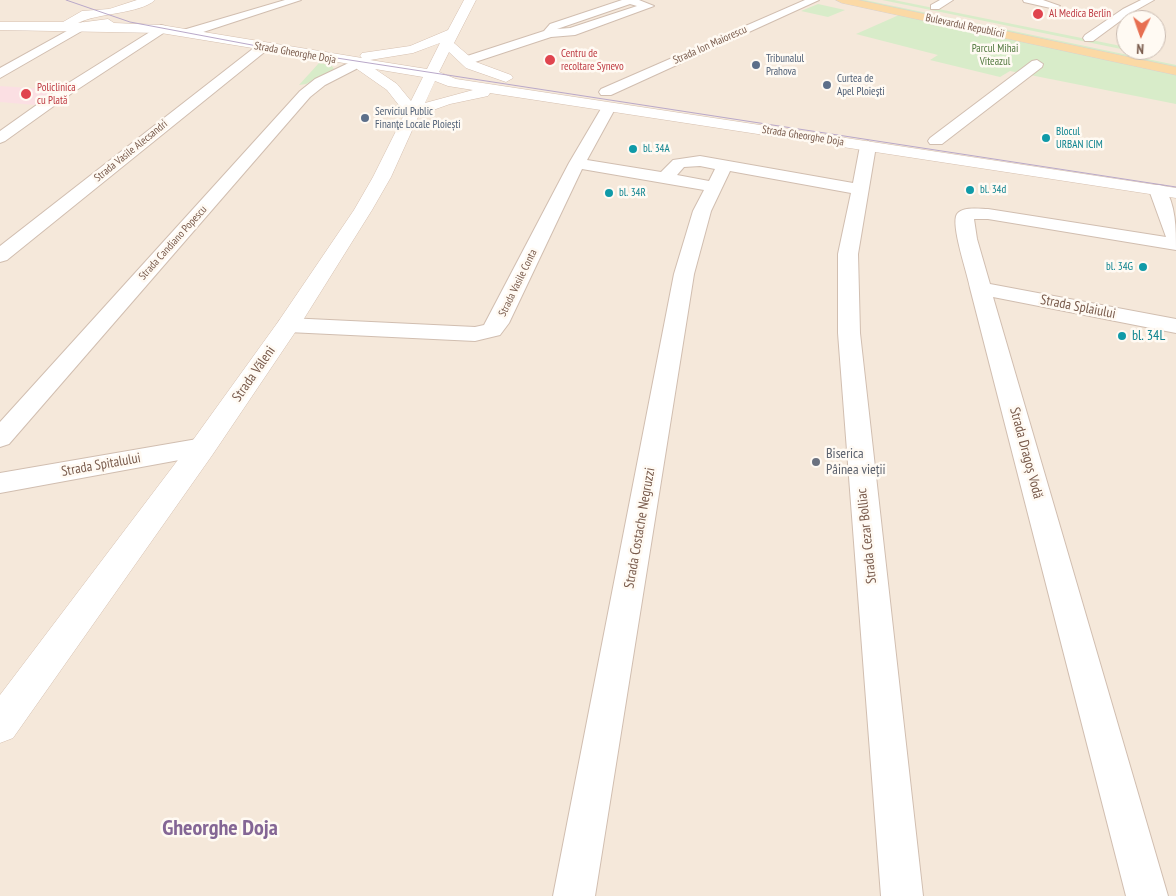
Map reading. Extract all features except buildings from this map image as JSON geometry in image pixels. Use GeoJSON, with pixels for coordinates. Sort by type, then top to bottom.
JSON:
{"type":"FeatureCollection","features":[{"type":"Feature","properties":{"kind":"main road"},"geometry":{"type":"LineString","coordinates":[[81,19],[111,13],[149,0]]}},
{"type":"Feature","properties":{"kind":"main road","name":"Strada Văleni"},"geometry":{"type":"LineString","coordinates":[[0,725],[203,446],[288,325],[362,210],[396,149],[430,74],[470,0]]}},
{"type":"Feature","properties":{"kind":"main road","name":"Bulevardul Republicii"},"geometry":{"type":"LineString","coordinates":[[842,0],[1176,71]]}},
{"type":"Feature","properties":{"kind":"main road","name":"Bulevardul Republicii"},"geometry":{"type":"LineString","coordinates":[[869,0],[1176,64]]}},
{"type":"Feature","properties":{"kind":"main road","name":"Bulevardul Republicii"},"geometry":{"type":"LineString","coordinates":[[899,0],[964,13]]}},
{"type":"Feature","properties":{"kind":"main road"},"geometry":{"type":"LineString","coordinates":[[81,19],[115,21],[111,13]]}},
{"type":"Feature","properties":{"kind":"main road","name":"Strada Gheorghe Doja"},"geometry":{"type":"LineString","coordinates":[[111,13],[161,29]]}},
{"type":"Feature","properties":{"kind":"main road","name":"Strada Gheorghe Doja"},"geometry":{"type":"LineString","coordinates":[[1,26],[31,26],[81,19],[161,29],[323,58],[430,74],[453,83],[506,84],[868,146],[1176,193]]}},
{"type":"Feature","properties":{"kind":"main road"},"geometry":{"type":"LineString","coordinates":[[1085,37],[1108,42]]}},
{"type":"Feature","properties":{"kind":"main road"},"geometry":{"type":"LineString","coordinates":[[323,58],[371,56],[401,51],[449,38],[466,61],[506,84]]}},
{"type":"Feature","properties":{"kind":"main road"},"geometry":{"type":"LineString","coordinates":[[357,63],[392,87],[412,112],[456,97],[506,84]]}},
{"type":"Feature","properties":{"kind":"main road","name":"Strada Gheorghe Doja"},"geometry":{"type":"LineString","coordinates":[[608,100],[936,141],[1176,177]]}},
{"type":"Feature","properties":{"kind":"street"},"geometry":{"type":"LineString","coordinates":[[187,33],[296,0]]}},
{"type":"Feature","properties":{"kind":"street","name":"Strada Ion Maiorescu"},"geometry":{"type":"LineString","coordinates":[[608,100],[814,0]]}},
{"type":"Feature","properties":{"kind":"street"},"geometry":{"type":"LineString","coordinates":[[934,7],[948,0]]}},
{"type":"Feature","properties":{"kind":"street"},"geometry":{"type":"LineString","coordinates":[[1028,0],[1056,6]]}},
{"type":"Feature","properties":{"kind":"street"},"geometry":{"type":"LineString","coordinates":[[1085,37],[1126,11],[1149,0]]}},
{"type":"Feature","properties":{"kind":"street"},"geometry":{"type":"LineString","coordinates":[[466,61],[556,33],[571,32],[649,6],[630,1],[554,26],[550,29],[556,33],[583,40]]}},
{"type":"Feature","properties":{"kind":"street"},"geometry":{"type":"LineString","coordinates":[[0,74],[81,19]]}},
{"type":"Feature","properties":{"kind":"street"},"geometry":{"type":"LineString","coordinates":[[0,138],[67,90],[161,29]]}},
{"type":"Feature","properties":{"kind":"street","name":"Strada Vasile Alecsandri"},"geometry":{"type":"LineString","coordinates":[[0,256],[264,47]]}},
{"type":"Feature","properties":{"kind":"street","name":"Strada Candiano Popescu"},"geometry":{"type":"LineString","coordinates":[[0,438],[304,94],[320,82],[357,63]]}},
{"type":"Feature","properties":{"kind":"street"},"geometry":{"type":"LineString","coordinates":[[936,141],[1037,64]]}},
{"type":"Feature","properties":{"kind":"street","name":"Strada Vasile Conta"},"geometry":{"type":"LineString","coordinates":[[288,325],[475,334],[492,330],[498,323],[608,100]]}},
{"type":"Feature","properties":{"kind":"street","name":"Strada Cezar Bolliac"},"geometry":{"type":"LineString","coordinates":[[868,146],[848,254],[849,333],[902,896]]}},
{"type":"Feature","properties":{"kind":"street"},"geometry":{"type":"LineString","coordinates":[[665,178],[679,163],[689,160],[719,176]]}},
{"type":"Feature","properties":{"kind":"street"},"geometry":{"type":"LineString","coordinates":[[577,163],[665,178],[719,176],[860,188]]}},
{"type":"Feature","properties":{"kind":"street","name":"Strada Costache Negruzzi"},"geometry":{"type":"LineString","coordinates":[[574,896],[684,274],[702,211],[719,176]]}},
{"type":"Feature","properties":{"kind":"street"},"geometry":{"type":"LineString","coordinates":[[1158,190],[1176,238]]}},
{"type":"Feature","properties":{"kind":"street","name":"Strada Dragoș Vodă"},"geometry":{"type":"LineString","coordinates":[[1147,896],[964,224],[965,216],[970,214],[988,214],[1176,244]]}},
{"type":"Feature","properties":{"kind":"street","name":"Strada Splaiului"},"geometry":{"type":"LineString","coordinates":[[980,288],[1176,326]]}},
{"type":"Feature","properties":{"kind":"street","name":"Strada Spitalului"},"geometry":{"type":"LineString","coordinates":[[0,482],[203,446]]}},
{"type":"Feature","properties":{"kind":"shaded area"},"geometry":{"type":"Polygon","coordinates":[[[0,0],[1176,0],[1176,896],[0,896],[0,0]]]}},
{"type":"Feature","properties":{"kind":"shaded area","name":"Policlinica cu Plată"},"geometry":{"type":"Polygon","coordinates":[[[0,86],[59,90],[35,105],[0,102],[0,86]]]}},
{"type":"Feature","properties":{"kind":"green space"},"geometry":{"type":"Polygon","coordinates":[[[853,0],[865,0],[1116,52],[1116,55],[853,0]]]}},
{"type":"Feature","properties":{"kind":"green space"},"geometry":{"type":"Polygon","coordinates":[[[882,0],[894,0],[1116,45],[1116,48],[882,0]]]}},
{"type":"Feature","properties":{"kind":"green space"},"geometry":{"type":"Polygon","coordinates":[[[818,4],[845,10],[828,17],[801,11],[818,4]]]}},
{"type":"Feature","properties":{"kind":"green space","name":"Parcul Mihai Viteazul"},"geometry":{"type":"Polygon","coordinates":[[[899,15],[1176,75],[1176,104],[1010,71],[1000,77],[930,60],[938,55],[856,34],[899,15]]]}},
{"type":"Feature","properties":{"kind":"green space"},"geometry":{"type":"Polygon","coordinates":[[[1138,60],[1152,60],[1176,65],[1176,68],[1138,60]]]}},
{"type":"Feature","properties":{"kind":"green space"},"geometry":{"type":"Polygon","coordinates":[[[319,63],[331,65],[334,69],[306,84],[299,85],[319,63]]]}},
{"type":"Feature","properties":{"kind":"tram line"},"geometry":{"type":"LineString","coordinates":[[66,0],[130,22],[252,45],[1176,187]]}},
{"type":"Feature","properties":{"kind":"place","name":"Al Medica Berlin"},"geometry":{"type":"Point","coordinates":[1038,14]}},
{"type":"Feature","properties":{"kind":"place","name":"Centru de recoltare Synevo"},"geometry":{"type":"Point","coordinates":[550,60]}},
{"type":"Feature","properties":{"kind":"place","name":"Tribunalul Prahova"},"geometry":{"type":"Point","coordinates":[756,65]}},
{"type":"Feature","properties":{"kind":"place","name":"Curtea de Apel Ploieşti"},"geometry":{"type":"Point","coordinates":[827,85]}},
{"type":"Feature","properties":{"kind":"place","name":"Policlinica cu Plată"},"geometry":{"type":"Point","coordinates":[26,94]}},
{"type":"Feature","properties":{"kind":"place","name":"Serviciul Public Finanţe Locale Ploiești"},"geometry":{"type":"Point","coordinates":[365,118]}},
{"type":"Feature","properties":{"kind":"place","name":"Blocul URBAN ICIM"},"geometry":{"type":"Point","coordinates":[1046,138]}},
{"type":"Feature","properties":{"kind":"place","name":"bl. 34A"},"geometry":{"type":"Point","coordinates":[633,149]}},
{"type":"Feature","properties":{"kind":"place","name":"bl. 34d"},"geometry":{"type":"Point","coordinates":[970,190]}},
{"type":"Feature","properties":{"kind":"place","name":"bl. 34R"},"geometry":{"type":"Point","coordinates":[609,193]}},
{"type":"Feature","properties":{"kind":"place","name":"bl. 34G"},"geometry":{"type":"Point","coordinates":[1143,267]}},
{"type":"Feature","properties":{"kind":"place","name":"bl. 34L"},"geometry":{"type":"Point","coordinates":[1122,336]}},
{"type":"Feature","properties":{"kind":"place","name":"Biserica Pâinea vieții"},"geometry":{"type":"Point","coordinates":[816,462]}},
{"type":"Feature","properties":{"kind":"district","name":"Gheorghe Doja"},"geometry":{"type":"Point","coordinates":[220,829]}}]}
